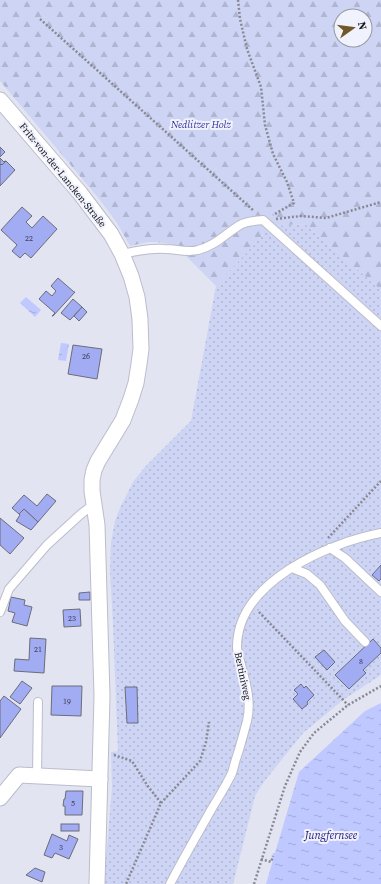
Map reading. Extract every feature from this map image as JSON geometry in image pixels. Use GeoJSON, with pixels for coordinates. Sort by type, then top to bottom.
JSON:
{"type":"FeatureCollection","features":[{"type":"Feature","properties":{"kind":"street","name":"Fritz-von-der-Lancken-Straße"},"geometry":{"type":"LineString","coordinates":[[0,100],[80,193],[111,234],[122,254],[135,290],[140,319],[141,349],[139,364],[133,394],[123,420],[94,470],[92,480],[94,504]]}},
{"type":"Feature","properties":{"kind":"street"},"geometry":{"type":"LineString","coordinates":[[94,504],[98,525],[102,696],[97,884]]}},
{"type":"Feature","properties":{"kind":"street"},"geometry":{"type":"LineString","coordinates":[[0,798],[19,775],[100,779]]}},
{"type":"Feature","properties":{"kind":"lane"},"geometry":{"type":"LineString","coordinates":[[122,254],[152,249],[196,251],[217,242],[241,224],[264,220],[381,326]]}},
{"type":"Feature","properties":{"kind":"lane"},"geometry":{"type":"LineString","coordinates":[[0,612],[8,589],[47,545],[94,504]]}},
{"type":"Feature","properties":{"kind":"lane","name":"Bertiniweg"},"geometry":{"type":"LineString","coordinates":[[170,884],[232,773],[242,741],[248,718],[249,696],[237,648],[240,625],[251,604],[260,592],[271,583],[310,557],[353,540],[381,533]]}},
{"type":"Feature","properties":{"kind":"lane"},"geometry":{"type":"LineString","coordinates":[[330,548],[345,558],[381,592]]}},
{"type":"Feature","properties":{"kind":"lane"},"geometry":{"type":"LineString","coordinates":[[292,568],[307,574],[320,584],[345,621],[365,642]]}},
{"type":"Feature","properties":{"kind":"lane"},"geometry":{"type":"LineString","coordinates":[[37,776],[38,702]]}},
{"type":"Feature","properties":{"kind":"path"},"geometry":{"type":"LineString","coordinates":[[238,0],[240,19],[247,49],[261,87],[265,124],[273,154],[287,182],[294,203],[264,220]]}},
{"type":"Feature","properties":{"kind":"path"},"geometry":{"type":"LineString","coordinates":[[40,19],[264,220],[301,216],[326,218],[381,202]]}},
{"type":"Feature","properties":{"kind":"path"},"geometry":{"type":"LineString","coordinates":[[325,541],[381,481]]}},
{"type":"Feature","properties":{"kind":"path"},"geometry":{"type":"LineString","coordinates":[[251,604],[348,705]]}},
{"type":"Feature","properties":{"kind":"path"},"geometry":{"type":"LineString","coordinates":[[254,884],[285,786],[300,752],[314,734],[348,705],[381,686]]}},
{"type":"Feature","properties":{"kind":"path"},"geometry":{"type":"LineString","coordinates":[[126,884],[161,803],[200,761],[206,742],[209,722]]}},
{"type":"Feature","properties":{"kind":"path"},"geometry":{"type":"LineString","coordinates":[[111,754],[132,762],[161,803]]}},
{"type":"Feature","properties":{"kind":"path"},"geometry":{"type":"LineString","coordinates":[[261,859],[271,862],[272,858]]}},
{"type":"Feature","properties":{"kind":"green space","name":"Nedlitzer Holz"},"geometry":{"type":"Polygon","coordinates":[[[0,0],[381,0],[381,290],[305,224],[271,226],[216,286],[175,245],[148,242],[130,246],[117,223],[100,200],[0,81],[0,0]]]}},
{"type":"Feature","properties":{"kind":"green space"},"geometry":{"type":"Polygon","coordinates":[[[305,224],[381,290],[381,675],[343,700],[303,733],[263,783],[255,796],[233,884],[104,884],[112,787],[111,752],[118,751],[110,570],[111,542],[115,521],[133,482],[144,468],[191,421],[216,286],[271,226],[305,224]]]}},
{"type":"Feature","properties":{"kind":"water"},"geometry":{"type":"Polygon","coordinates":[[[26,297],[41,310],[35,317],[20,303],[26,297]]]}},
{"type":"Feature","properties":{"kind":"water"},"geometry":{"type":"Polygon","coordinates":[[[61,343],[69,344],[66,361],[58,360],[61,343]]]}},
{"type":"Feature","properties":{"kind":"water","name":"Jungfernsee"},"geometry":{"type":"Polygon","coordinates":[[[381,703],[381,884],[266,884],[273,860],[271,860],[273,853],[275,853],[299,772],[365,711],[381,703]]]}},
{"type":"Feature","properties":{"kind":"building"},"geometry":{"type":"Polygon","coordinates":[[[0,147],[5,152],[0,157],[0,147]]]}},
{"type":"Feature","properties":{"kind":"building"},"geometry":{"type":"Polygon","coordinates":[[[0,158],[4,162],[6,161],[2,165],[0,165],[0,158]]]}},
{"type":"Feature","properties":{"kind":"building"},"geometry":{"type":"Polygon","coordinates":[[[6,161],[15,170],[0,186],[0,165],[6,161]]]}},
{"type":"Feature","properties":{"kind":"building"},"geometry":{"type":"Polygon","coordinates":[[[22,207],[32,216],[26,222],[32,228],[43,216],[57,229],[31,258],[25,253],[20,258],[12,251],[17,245],[1,230],[22,207]]]}},
{"type":"Feature","properties":{"kind":"building"},"geometry":{"type":"Polygon","coordinates":[[[58,278],[75,292],[53,316],[52,316],[55,313],[39,299],[46,291],[52,296],[56,291],[51,286],[58,278]]]}},
{"type":"Feature","properties":{"kind":"building"},"geometry":{"type":"Polygon","coordinates":[[[73,299],[82,307],[70,320],[61,313],[73,299]]]}},
{"type":"Feature","properties":{"kind":"building"},"geometry":{"type":"Polygon","coordinates":[[[82,307],[87,312],[79,321],[74,316],[82,307]]]}},
{"type":"Feature","properties":{"kind":"building"},"geometry":{"type":"Polygon","coordinates":[[[73,345],[102,349],[97,379],[68,374],[73,345]]]}},
{"type":"Feature","properties":{"kind":"building"},"geometry":{"type":"Polygon","coordinates":[[[47,494],[56,501],[38,522],[24,509],[19,514],[12,508],[24,495],[37,506],[47,494]]]}},
{"type":"Feature","properties":{"kind":"building"},"geometry":{"type":"Polygon","coordinates":[[[24,509],[38,522],[31,530],[16,521],[20,515],[19,514],[24,509]]]}},
{"type":"Feature","properties":{"kind":"building"},"geometry":{"type":"Polygon","coordinates":[[[0,518],[24,538],[10,554],[0,545],[0,518]]]}},
{"type":"Feature","properties":{"kind":"building"},"geometry":{"type":"Polygon","coordinates":[[[381,565],[381,579],[379,581],[372,575],[381,565]]]}},
{"type":"Feature","properties":{"kind":"building"},"geometry":{"type":"Polygon","coordinates":[[[90,592],[90,600],[79,600],[79,593],[90,592]]]}},
{"type":"Feature","properties":{"kind":"building"},"geometry":{"type":"Polygon","coordinates":[[[11,597],[25,600],[24,605],[32,607],[27,626],[12,622],[15,613],[8,611],[11,597]]]}},
{"type":"Feature","properties":{"kind":"building"},"geometry":{"type":"Polygon","coordinates":[[[80,609],[81,626],[64,627],[63,610],[80,609]]]}},
{"type":"Feature","properties":{"kind":"building"},"geometry":{"type":"Polygon","coordinates":[[[30,638],[46,639],[44,673],[14,671],[15,659],[29,660],[30,638]]]}},
{"type":"Feature","properties":{"kind":"building"},"geometry":{"type":"Polygon","coordinates":[[[373,639],[381,648],[381,653],[363,670],[366,673],[349,689],[335,675],[373,639]]]}},
{"type":"Feature","properties":{"kind":"building"},"geometry":{"type":"Polygon","coordinates":[[[324,650],[335,662],[327,670],[315,657],[324,650]]]}},
{"type":"Feature","properties":{"kind":"building"},"geometry":{"type":"Polygon","coordinates":[[[22,681],[32,688],[20,704],[10,697],[22,681]]]}},
{"type":"Feature","properties":{"kind":"building"},"geometry":{"type":"Polygon","coordinates":[[[301,684],[304,688],[306,686],[314,695],[307,702],[308,704],[302,709],[293,699],[298,694],[294,690],[301,684]]]}},
{"type":"Feature","properties":{"kind":"building"},"geometry":{"type":"Polygon","coordinates":[[[52,686],[82,686],[81,716],[51,715],[52,686]]]}},
{"type":"Feature","properties":{"kind":"building"},"geometry":{"type":"Polygon","coordinates":[[[125,687],[137,687],[138,723],[127,723],[125,687]]]}},
{"type":"Feature","properties":{"kind":"building"},"geometry":{"type":"Polygon","coordinates":[[[4,696],[21,709],[0,738],[0,701],[4,696]]]}},
{"type":"Feature","properties":{"kind":"building"},"geometry":{"type":"Polygon","coordinates":[[[66,791],[83,791],[82,815],[65,815],[65,806],[63,806],[66,791]]]}},
{"type":"Feature","properties":{"kind":"building"},"geometry":{"type":"Polygon","coordinates":[[[61,824],[79,824],[79,831],[61,831],[61,824]]]}},
{"type":"Feature","properties":{"kind":"building"},"geometry":{"type":"Polygon","coordinates":[[[52,834],[67,841],[69,835],[78,839],[69,859],[55,853],[52,858],[44,855],[52,834]]]}},
{"type":"Feature","properties":{"kind":"building"},"geometry":{"type":"Polygon","coordinates":[[[35,868],[45,872],[42,882],[26,875],[35,868]]]}}]}
